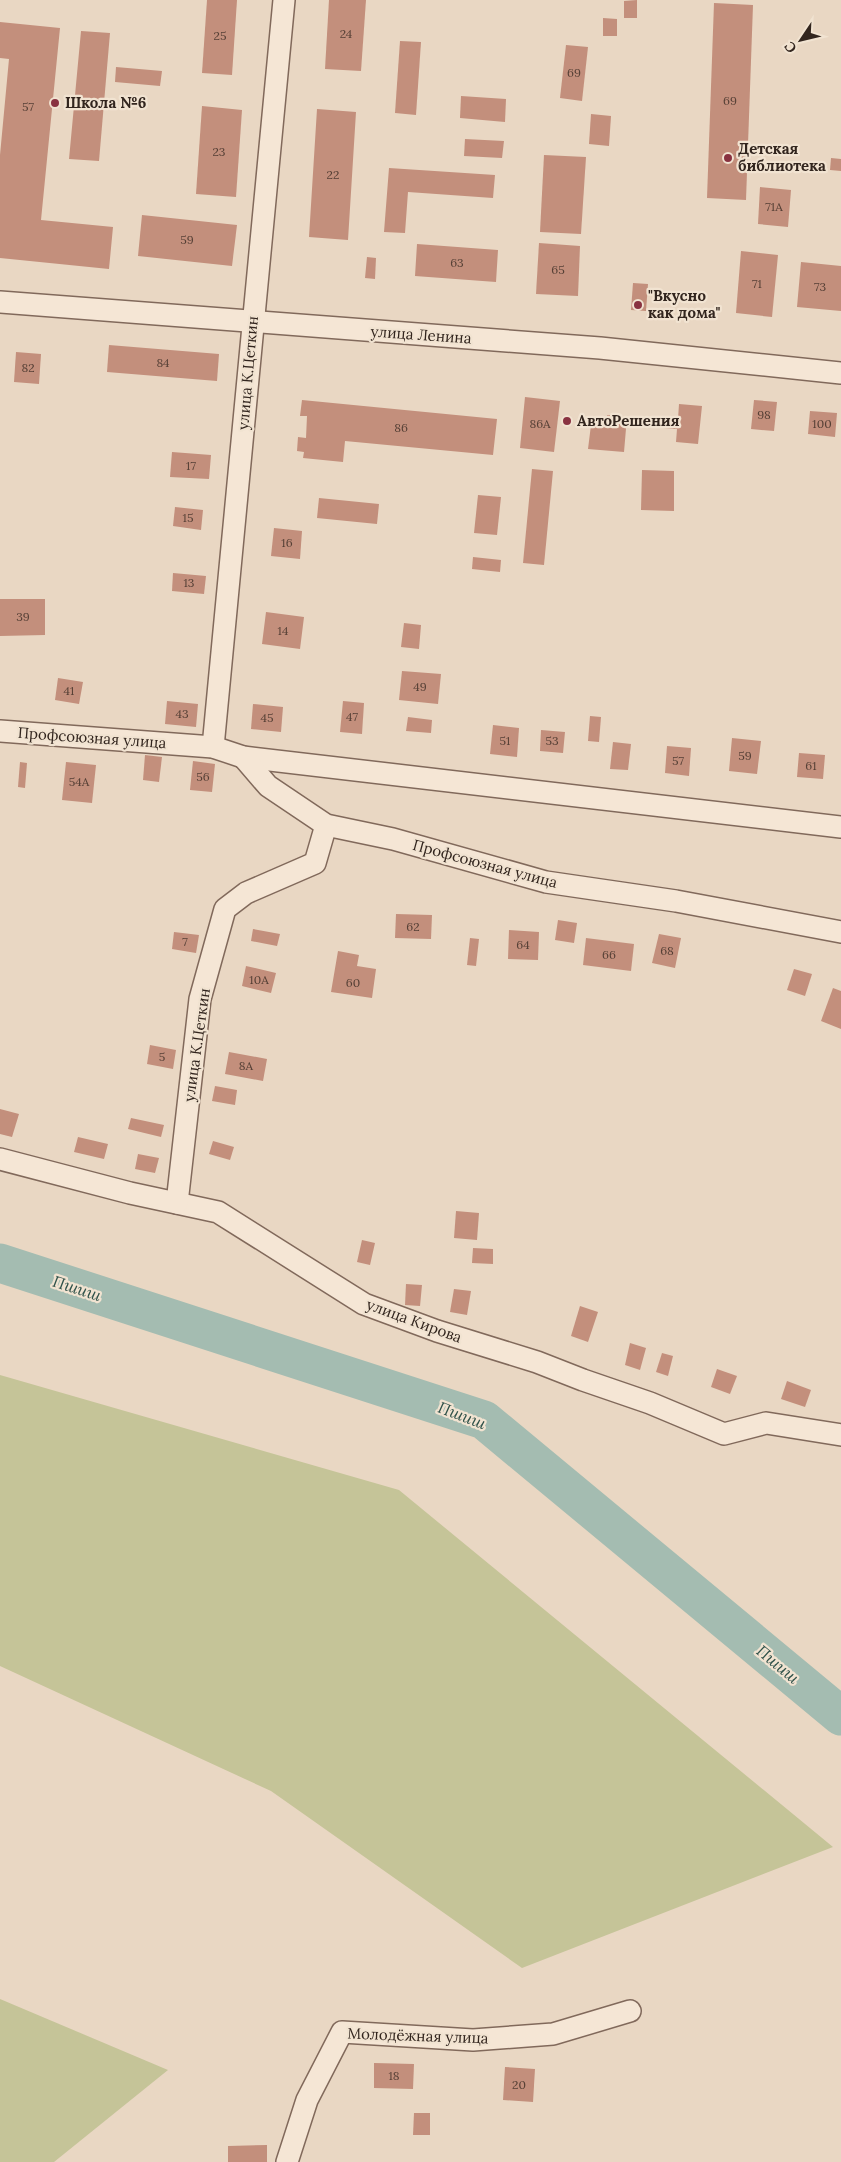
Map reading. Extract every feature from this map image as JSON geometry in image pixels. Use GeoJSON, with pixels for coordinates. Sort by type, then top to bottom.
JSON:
{"type":"FeatureCollection","features":[{"type":"Feature","properties":{"kind":"street","name":"улица К.Цеткин"},"geometry":{"type":"LineString","coordinates":[[213,747],[284,0]]}},
{"type":"Feature","properties":{"kind":"street","name":"улица Ленина"},"geometry":{"type":"LineString","coordinates":[[0,302],[253,323],[600,348],[841,373]]}},
{"type":"Feature","properties":{"kind":"street","name":"Профсоюзная улица"},"geometry":{"type":"LineString","coordinates":[[0,731],[213,747],[243,757],[841,827]]}},
{"type":"Feature","properties":{"kind":"street","name":"Профсоюзная улица"},"geometry":{"type":"LineString","coordinates":[[243,757],[268,786],[326,825],[393,839],[546,882],[676,901],[841,932]]}},
{"type":"Feature","properties":{"kind":"street","name":"улица К.Цеткин"},"geometry":{"type":"LineString","coordinates":[[177,1203],[200,999],[225,909],[246,893],[315,862],[326,825]]}},
{"type":"Feature","properties":{"kind":"street","name":"улица Кирова"},"geometry":{"type":"LineString","coordinates":[[0,1159],[218,1212],[364,1304],[650,1402],[724,1434],[766,1423],[841,1435]]}},
{"type":"Feature","properties":{"kind":"street","name":"Молодёжная улица"},"geometry":{"type":"LineString","coordinates":[[287,2162],[307,2100],[342,2032],[473,2040],[543,2035],[553,2034],[630,2011]]}},
{"type":"Feature","properties":{"kind":"green space"},"geometry":{"type":"Polygon","coordinates":[[[0,1375],[399,1490],[833,1847],[522,1968],[271,1791],[0,1666],[0,1375]]]}},
{"type":"Feature","properties":{"kind":"green space"},"geometry":{"type":"Polygon","coordinates":[[[0,1999],[168,2070],[54,2162],[0,2162],[0,1999]]]}},
{"type":"Feature","properties":{"kind":"building"},"geometry":{"type":"Polygon","coordinates":[[[207,0],[237,0],[232,75],[202,73],[207,0]]]}},
{"type":"Feature","properties":{"kind":"building"},"geometry":{"type":"Polygon","coordinates":[[[329,0],[366,0],[361,71],[325,69],[329,0]]]}},
{"type":"Feature","properties":{"kind":"building"},"geometry":{"type":"Polygon","coordinates":[[[637,0],[637,18],[624,18],[624,1],[637,0]]]}},
{"type":"Feature","properties":{"kind":"building"},"geometry":{"type":"Polygon","coordinates":[[[714,3],[753,5],[746,200],[707,198],[714,3]]]}},
{"type":"Feature","properties":{"kind":"building"},"geometry":{"type":"Polygon","coordinates":[[[603,18],[617,19],[617,36],[603,36],[603,18]]]}},
{"type":"Feature","properties":{"kind":"building"},"geometry":{"type":"Polygon","coordinates":[[[0,22],[60,28],[41,220],[113,227],[109,269],[0,258],[0,155],[9,59],[0,58],[0,22]]]}},
{"type":"Feature","properties":{"kind":"building"},"geometry":{"type":"Polygon","coordinates":[[[81,31],[110,33],[99,161],[69,159],[81,31]]]}},
{"type":"Feature","properties":{"kind":"building"},"geometry":{"type":"Polygon","coordinates":[[[400,41],[421,42],[416,115],[395,113],[400,41]]]}},
{"type":"Feature","properties":{"kind":"building"},"geometry":{"type":"Polygon","coordinates":[[[566,45],[588,47],[582,101],[560,98],[566,45]]]}},
{"type":"Feature","properties":{"kind":"building"},"geometry":{"type":"Polygon","coordinates":[[[116,67],[162,71],[160,86],[115,82],[116,67]]]}},
{"type":"Feature","properties":{"kind":"building"},"geometry":{"type":"Polygon","coordinates":[[[461,96],[506,99],[505,122],[460,118],[461,96]]]}},
{"type":"Feature","properties":{"kind":"building"},"geometry":{"type":"Polygon","coordinates":[[[202,106],[242,110],[236,197],[196,194],[202,106]]]}},
{"type":"Feature","properties":{"kind":"building"},"geometry":{"type":"Polygon","coordinates":[[[317,109],[356,112],[348,240],[309,237],[317,109]]]}},
{"type":"Feature","properties":{"kind":"building"},"geometry":{"type":"Polygon","coordinates":[[[591,114],[611,116],[609,146],[589,144],[591,114]]]}},
{"type":"Feature","properties":{"kind":"building"},"geometry":{"type":"Polygon","coordinates":[[[465,139],[504,141],[502,158],[464,156],[465,139]]]}},
{"type":"Feature","properties":{"kind":"building"},"geometry":{"type":"Polygon","coordinates":[[[544,155],[586,157],[581,234],[540,232],[544,155]]]}},
{"type":"Feature","properties":{"kind":"building"},"geometry":{"type":"Polygon","coordinates":[[[831,158],[841,159],[841,171],[830,170],[831,158]]]}},
{"type":"Feature","properties":{"kind":"building"},"geometry":{"type":"Polygon","coordinates":[[[389,168],[495,175],[493,198],[408,192],[405,233],[384,232],[389,168]]]}},
{"type":"Feature","properties":{"kind":"building"},"geometry":{"type":"Polygon","coordinates":[[[760,187],[791,190],[788,227],[758,224],[760,187]]]}},
{"type":"Feature","properties":{"kind":"building"},"geometry":{"type":"Polygon","coordinates":[[[142,215],[237,225],[232,266],[138,256],[142,215]]]}},
{"type":"Feature","properties":{"kind":"building"},"geometry":{"type":"Polygon","coordinates":[[[539,243],[580,246],[578,296],[536,294],[539,243]]]}},
{"type":"Feature","properties":{"kind":"building"},"geometry":{"type":"Polygon","coordinates":[[[417,244],[498,250],[496,282],[415,276],[417,244]]]}},
{"type":"Feature","properties":{"kind":"building"},"geometry":{"type":"Polygon","coordinates":[[[741,251],[778,255],[772,317],[736,313],[741,251]]]}},
{"type":"Feature","properties":{"kind":"building"},"geometry":{"type":"Polygon","coordinates":[[[367,257],[376,258],[375,279],[365,278],[367,257]]]}},
{"type":"Feature","properties":{"kind":"building"},"geometry":{"type":"Polygon","coordinates":[[[801,262],[841,266],[841,311],[797,307],[801,262]]]}},
{"type":"Feature","properties":{"kind":"building"},"geometry":{"type":"Polygon","coordinates":[[[633,283],[648,284],[646,311],[631,310],[633,283]]]}},
{"type":"Feature","properties":{"kind":"building"},"geometry":{"type":"Polygon","coordinates":[[[109,345],[219,354],[217,381],[107,372],[109,345]]]}},
{"type":"Feature","properties":{"kind":"building"},"geometry":{"type":"Polygon","coordinates":[[[16,352],[41,354],[39,384],[14,382],[16,352]]]}},
{"type":"Feature","properties":{"kind":"building"},"geometry":{"type":"Polygon","coordinates":[[[525,397],[560,401],[554,452],[520,448],[525,397]]]}},
{"type":"Feature","properties":{"kind":"building"},"geometry":{"type":"Polygon","coordinates":[[[302,400],[497,419],[493,455],[345,441],[343,462],[303,458],[304,452],[297,451],[298,437],[306,438],[307,416],[300,416],[302,400]]]}},
{"type":"Feature","properties":{"kind":"building"},"geometry":{"type":"Polygon","coordinates":[[[754,400],[777,402],[774,431],[751,429],[754,400]]]}},
{"type":"Feature","properties":{"kind":"building"},"geometry":{"type":"Polygon","coordinates":[[[679,404],[702,406],[698,444],[676,442],[677,429],[663,428],[664,417],[678,419],[679,404]]]}},
{"type":"Feature","properties":{"kind":"building"},"geometry":{"type":"Polygon","coordinates":[[[810,411],[837,413],[835,437],[808,434],[810,411]]]}},
{"type":"Feature","properties":{"kind":"building"},"geometry":{"type":"Polygon","coordinates":[[[607,415],[627,417],[624,452],[588,449],[591,425],[606,427],[607,415]]]}},
{"type":"Feature","properties":{"kind":"building"},"geometry":{"type":"Polygon","coordinates":[[[172,452],[211,455],[209,479],[170,477],[172,452]]]}},
{"type":"Feature","properties":{"kind":"building"},"geometry":{"type":"Polygon","coordinates":[[[532,469],[553,471],[544,565],[523,563],[532,469]]]}},
{"type":"Feature","properties":{"kind":"building"},"geometry":{"type":"Polygon","coordinates":[[[642,470],[674,471],[674,511],[641,510],[642,470]]]}},
{"type":"Feature","properties":{"kind":"building"},"geometry":{"type":"Polygon","coordinates":[[[478,495],[501,497],[497,535],[474,533],[478,495]]]}},
{"type":"Feature","properties":{"kind":"building"},"geometry":{"type":"Polygon","coordinates":[[[319,498],[379,504],[377,524],[317,518],[319,498]]]}},
{"type":"Feature","properties":{"kind":"building"},"geometry":{"type":"Polygon","coordinates":[[[175,507],[203,510],[201,530],[173,526],[175,507]]]}},
{"type":"Feature","properties":{"kind":"building"},"geometry":{"type":"Polygon","coordinates":[[[274,528],[302,531],[300,559],[271,556],[274,528]]]}},
{"type":"Feature","properties":{"kind":"building"},"geometry":{"type":"Polygon","coordinates":[[[473,557],[501,560],[500,572],[472,569],[473,557]]]}},
{"type":"Feature","properties":{"kind":"building"},"geometry":{"type":"Polygon","coordinates":[[[173,573],[206,576],[204,594],[172,591],[173,573]]]}},
{"type":"Feature","properties":{"kind":"building"},"geometry":{"type":"Polygon","coordinates":[[[0,599],[45,599],[45,635],[0,636],[0,599]]]}},
{"type":"Feature","properties":{"kind":"building"},"geometry":{"type":"Polygon","coordinates":[[[266,612],[304,617],[300,649],[262,644],[266,612]]]}},
{"type":"Feature","properties":{"kind":"building"},"geometry":{"type":"Polygon","coordinates":[[[404,623],[421,625],[419,649],[401,647],[404,623]]]}},
{"type":"Feature","properties":{"kind":"building"},"geometry":{"type":"Polygon","coordinates":[[[402,671],[441,674],[438,704],[399,700],[402,671]]]}},
{"type":"Feature","properties":{"kind":"building"},"geometry":{"type":"Polygon","coordinates":[[[58,678],[83,682],[79,704],[55,700],[58,678]]]}},
{"type":"Feature","properties":{"kind":"building"},"geometry":{"type":"Polygon","coordinates":[[[167,701],[198,704],[196,727],[165,724],[167,701]]]}},
{"type":"Feature","properties":{"kind":"building"},"geometry":{"type":"Polygon","coordinates":[[[343,701],[364,703],[362,734],[340,732],[343,701]]]}},
{"type":"Feature","properties":{"kind":"building"},"geometry":{"type":"Polygon","coordinates":[[[253,704],[283,707],[281,732],[251,729],[253,704]]]}},
{"type":"Feature","properties":{"kind":"building"},"geometry":{"type":"Polygon","coordinates":[[[590,716],[601,717],[599,742],[588,741],[590,716]]]}},
{"type":"Feature","properties":{"kind":"building"},"geometry":{"type":"Polygon","coordinates":[[[408,717],[432,720],[431,733],[406,731],[408,717]]]}},
{"type":"Feature","properties":{"kind":"building"},"geometry":{"type":"Polygon","coordinates":[[[493,725],[519,728],[517,757],[490,754],[493,725]]]}},
{"type":"Feature","properties":{"kind":"building"},"geometry":{"type":"Polygon","coordinates":[[[541,730],[565,732],[563,753],[540,751],[541,730]]]}},
{"type":"Feature","properties":{"kind":"building"},"geometry":{"type":"Polygon","coordinates":[[[732,738],[761,741],[757,774],[729,771],[732,738]]]}},
{"type":"Feature","properties":{"kind":"building"},"geometry":{"type":"Polygon","coordinates":[[[613,742],[631,744],[628,770],[610,769],[613,742]]]}},
{"type":"Feature","properties":{"kind":"building"},"geometry":{"type":"Polygon","coordinates":[[[667,746],[691,748],[689,776],[665,773],[667,746]]]}},
{"type":"Feature","properties":{"kind":"building"},"geometry":{"type":"Polygon","coordinates":[[[799,753],[825,755],[823,779],[797,777],[799,753]]]}},
{"type":"Feature","properties":{"kind":"building"},"geometry":{"type":"Polygon","coordinates":[[[145,755],[162,757],[159,782],[143,780],[145,755]]]}},
{"type":"Feature","properties":{"kind":"building"},"geometry":{"type":"Polygon","coordinates":[[[193,761],[215,764],[212,792],[190,790],[193,761]]]}},
{"type":"Feature","properties":{"kind":"building"},"geometry":{"type":"Polygon","coordinates":[[[20,762],[27,763],[25,788],[18,787],[20,762]]]}},
{"type":"Feature","properties":{"kind":"building"},"geometry":{"type":"Polygon","coordinates":[[[66,762],[96,765],[92,803],[62,800],[66,762]]]}},
{"type":"Feature","properties":{"kind":"building"},"geometry":{"type":"Polygon","coordinates":[[[396,914],[432,915],[431,939],[395,938],[396,914]]]}},
{"type":"Feature","properties":{"kind":"building"},"geometry":{"type":"Polygon","coordinates":[[[558,920],[577,923],[574,943],[555,940],[558,920]]]}},
{"type":"Feature","properties":{"kind":"building"},"geometry":{"type":"Polygon","coordinates":[[[253,929],[280,934],[277,946],[251,941],[253,929]]]}},
{"type":"Feature","properties":{"kind":"building"},"geometry":{"type":"Polygon","coordinates":[[[509,930],[539,932],[538,960],[508,959],[509,930]]]}},
{"type":"Feature","properties":{"kind":"building"},"geometry":{"type":"Polygon","coordinates":[[[174,932],[199,935],[196,953],[172,949],[174,932]]]}},
{"type":"Feature","properties":{"kind":"building"},"geometry":{"type":"Polygon","coordinates":[[[659,934],[681,938],[675,968],[652,963],[659,934]]]}},
{"type":"Feature","properties":{"kind":"building"},"geometry":{"type":"Polygon","coordinates":[[[470,938],[479,939],[476,966],[467,965],[470,938]]]}},
{"type":"Feature","properties":{"kind":"building"},"geometry":{"type":"Polygon","coordinates":[[[586,938],[634,944],[631,971],[583,965],[586,938]]]}},
{"type":"Feature","properties":{"kind":"building"},"geometry":{"type":"Polygon","coordinates":[[[338,951],[359,955],[357,966],[376,969],[372,998],[331,992],[338,951]]]}},
{"type":"Feature","properties":{"kind":"building"},"geometry":{"type":"Polygon","coordinates":[[[246,966],[276,973],[271,993],[242,986],[246,966]]]}},
{"type":"Feature","properties":{"kind":"building"},"geometry":{"type":"Polygon","coordinates":[[[794,969],[812,974],[805,996],[787,990],[794,969]]]}},
{"type":"Feature","properties":{"kind":"building"},"geometry":{"type":"Polygon","coordinates":[[[833,988],[841,991],[841,1029],[821,1021],[833,988]]]}},
{"type":"Feature","properties":{"kind":"building"},"geometry":{"type":"Polygon","coordinates":[[[150,1045],[176,1050],[173,1069],[147,1064],[150,1045]]]}},
{"type":"Feature","properties":{"kind":"building"},"geometry":{"type":"Polygon","coordinates":[[[229,1052],[267,1059],[263,1081],[225,1074],[229,1052]]]}},
{"type":"Feature","properties":{"kind":"building"},"geometry":{"type":"Polygon","coordinates":[[[215,1086],[237,1090],[235,1105],[212,1101],[215,1086]]]}},
{"type":"Feature","properties":{"kind":"building"},"geometry":{"type":"Polygon","coordinates":[[[0,1109],[19,1114],[12,1137],[0,1134],[0,1109]]]}},
{"type":"Feature","properties":{"kind":"building"},"geometry":{"type":"Polygon","coordinates":[[[131,1118],[164,1125],[161,1137],[128,1129],[131,1118]]]}},
{"type":"Feature","properties":{"kind":"building"},"geometry":{"type":"Polygon","coordinates":[[[78,1137],[108,1144],[104,1159],[74,1152],[78,1137]]]}},
{"type":"Feature","properties":{"kind":"building"},"geometry":{"type":"Polygon","coordinates":[[[213,1141],[234,1147],[230,1160],[209,1154],[213,1141]]]}},
{"type":"Feature","properties":{"kind":"building"},"geometry":{"type":"Polygon","coordinates":[[[138,1154],[159,1158],[155,1173],[135,1169],[138,1154]]]}},
{"type":"Feature","properties":{"kind":"building"},"geometry":{"type":"Polygon","coordinates":[[[456,1211],[479,1213],[477,1240],[454,1238],[456,1211]]]}},
{"type":"Feature","properties":{"kind":"building"},"geometry":{"type":"Polygon","coordinates":[[[362,1240],[375,1243],[370,1265],[357,1262],[362,1240]]]}},
{"type":"Feature","properties":{"kind":"building"},"geometry":{"type":"Polygon","coordinates":[[[473,1248],[493,1249],[493,1264],[472,1263],[473,1248]]]}},
{"type":"Feature","properties":{"kind":"building"},"geometry":{"type":"Polygon","coordinates":[[[406,1284],[422,1285],[420,1306],[405,1305],[406,1284]]]}},
{"type":"Feature","properties":{"kind":"building"},"geometry":{"type":"Polygon","coordinates":[[[454,1289],[471,1291],[467,1315],[450,1312],[454,1289]]]}},
{"type":"Feature","properties":{"kind":"building"},"geometry":{"type":"Polygon","coordinates":[[[580,1306],[598,1312],[588,1342],[571,1336],[580,1306]]]}},
{"type":"Feature","properties":{"kind":"building"},"geometry":{"type":"Polygon","coordinates":[[[630,1343],[646,1348],[640,1370],[625,1365],[630,1343]]]}},
{"type":"Feature","properties":{"kind":"building"},"geometry":{"type":"Polygon","coordinates":[[[662,1353],[673,1356],[668,1376],[656,1372],[662,1353]]]}},
{"type":"Feature","properties":{"kind":"building"},"geometry":{"type":"Polygon","coordinates":[[[717,1369],[737,1376],[730,1394],[711,1387],[717,1369]]]}},
{"type":"Feature","properties":{"kind":"building"},"geometry":{"type":"Polygon","coordinates":[[[787,1381],[811,1390],[805,1407],[781,1399],[787,1381]]]}},
{"type":"Feature","properties":{"kind":"building"},"geometry":{"type":"Polygon","coordinates":[[[374,2063],[414,2064],[413,2089],[374,2088],[374,2063]]]}},
{"type":"Feature","properties":{"kind":"building"},"geometry":{"type":"Polygon","coordinates":[[[505,2067],[535,2069],[533,2102],[503,2100],[505,2067]]]}},
{"type":"Feature","properties":{"kind":"building"},"geometry":{"type":"Polygon","coordinates":[[[414,2113],[430,2113],[430,2135],[413,2135],[414,2113]]]}},
{"type":"Feature","properties":{"kind":"building"},"geometry":{"type":"Polygon","coordinates":[[[267,2145],[267,2162],[228,2162],[228,2146],[267,2145]]]}},
{"type":"Feature","properties":{"kind":"waterway","name":"Пшиш"},"geometry":{"type":"LineString","coordinates":[[0,1263],[484,1420],[841,1716]]}},
{"type":"Feature","properties":{"kind":"place","name":"Школа №6"},"geometry":{"type":"Point","coordinates":[55,103]}},
{"type":"Feature","properties":{"kind":"place","name":"Детская библиотека"},"geometry":{"type":"Point","coordinates":[728,158]}},
{"type":"Feature","properties":{"kind":"place","name":"\"Вкусно как дома\""},"geometry":{"type":"Point","coordinates":[638,305]}},
{"type":"Feature","properties":{"kind":"place","name":"АвтоРешения"},"geometry":{"type":"Point","coordinates":[567,421]}}]}
